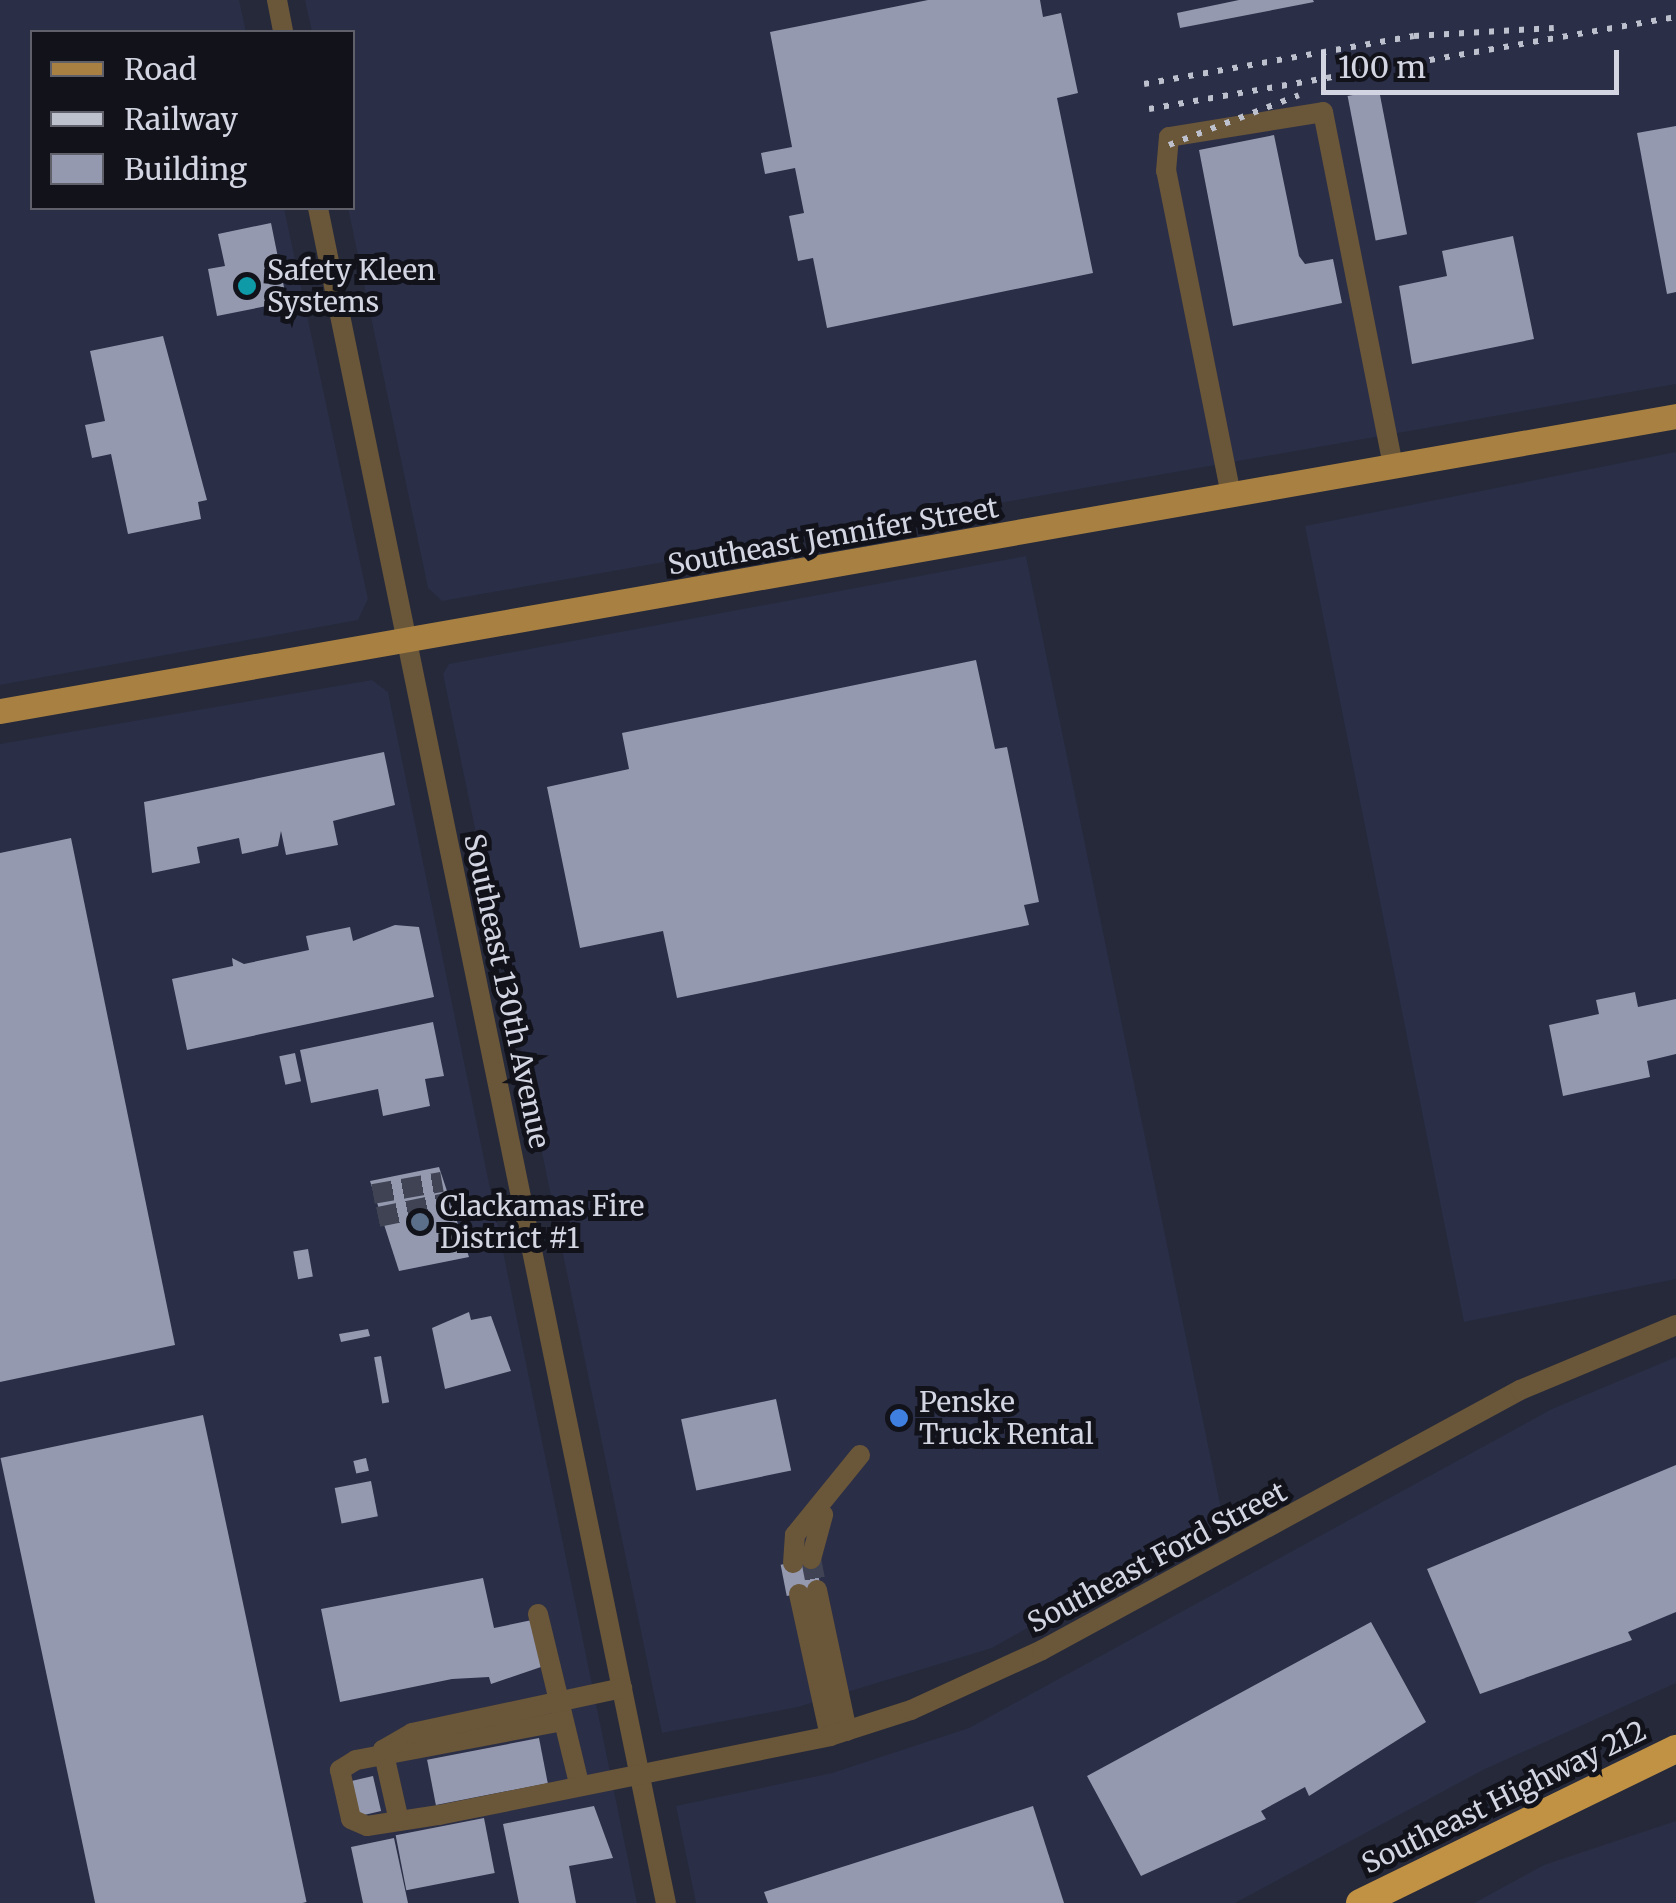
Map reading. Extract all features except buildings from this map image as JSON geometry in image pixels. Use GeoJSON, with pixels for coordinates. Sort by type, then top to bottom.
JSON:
{"type":"FeatureCollection","features":[{"type":"Feature","properties":{"kind":"highway","name":"Southeast Highway 212"},"geometry":{"type":"LineString","coordinates":[[1360,1903],[1676,1749]]}},
{"type":"Feature","properties":{"kind":"main road","name":"Southeast Jennifer Street"},"geometry":{"type":"LineString","coordinates":[[0,710],[406,642],[1676,416]]}},
{"type":"Feature","properties":{"kind":"street"},"geometry":{"type":"LineString","coordinates":[[276,0],[283,30]]}},
{"type":"Feature","properties":{"kind":"street"},"geometry":{"type":"LineString","coordinates":[[1232,496],[1166,172],[1169,137],[1323,112],[1393,466]]}},
{"type":"Feature","properties":{"kind":"street","name":"Southeast 130th Avenue"},"geometry":{"type":"LineString","coordinates":[[318,210],[666,1903]]}},
{"type":"Feature","properties":{"kind":"street","name":"Southeast Ford Street"},"geometry":{"type":"LineString","coordinates":[[383,1750],[340,1770],[342,1793],[352,1819],[367,1826],[838,1734],[1000,1672],[1520,1390],[1676,1325]]}},
{"type":"Feature","properties":{"kind":"street"},"geometry":{"type":"LineString","coordinates":[[802,1561],[812,1532],[862,1463]]}},
{"type":"Feature","properties":{"kind":"street"},"geometry":{"type":"LineString","coordinates":[[808,1592],[838,1734]]}},
{"type":"Feature","properties":{"kind":"street"},"geometry":{"type":"LineString","coordinates":[[538,1614],[579,1784]]}},
{"type":"Feature","properties":{"kind":"street"},"geometry":{"type":"LineString","coordinates":[[399,1820],[383,1750],[412,1732],[561,1711],[622,1688]]}},
{"type":"Feature","properties":{"kind":"shaded area"},"geometry":{"type":"Polygon","coordinates":[[[0,0],[239,0],[246,30],[30,30],[30,210],[284,210],[368,599],[358,620],[0,685],[0,0]]]}},
{"type":"Feature","properties":{"kind":"shaded area"},"geometry":{"type":"Polygon","coordinates":[[[305,0],[1676,0],[1676,384],[442,601],[428,588],[348,210],[355,210],[355,30],[312,30],[305,0]]]}},
{"type":"Feature","properties":{"kind":"shaded area"},"geometry":{"type":"Polygon","coordinates":[[[1676,452],[1676,1279],[1464,1322],[1305,526],[1676,452]]]}},
{"type":"Feature","properties":{"kind":"shaded area"},"geometry":{"type":"Polygon","coordinates":[[[1026,556],[1223,1518],[992,1648],[798,1707],[662,1733],[443,674],[449,664],[1026,556]]]}},
{"type":"Feature","properties":{"kind":"shaded area"},"geometry":{"type":"Polygon","coordinates":[[[372,680],[388,692],[637,1903],[0,1903],[0,744],[372,680]]]}},
{"type":"Feature","properties":{"kind":"shaded area"},"geometry":{"type":"Polygon","coordinates":[[[1676,1357],[1676,1683],[1483,1770],[1235,1903],[696,1903],[676,1806],[832,1773],[969,1728],[1552,1409],[1676,1357]]]}},
{"type":"Feature","properties":{"kind":"shaded area"},"geometry":{"type":"Polygon","coordinates":[[[1676,1821],[1676,1903],[1474,1903],[1544,1865],[1676,1821]]]}},
{"type":"Feature","properties":{"kind":"tunnel"},"geometry":{"type":"LineString","coordinates":[[373,1194],[442,1182]]}},
{"type":"Feature","properties":{"kind":"tunnel"},"geometry":{"type":"LineString","coordinates":[[378,1217],[446,1203]]}},
{"type":"Feature","properties":{"kind":"tunnel"},"geometry":{"type":"LineString","coordinates":[[811,1559],[817,1590]]}},
{"type":"Feature","properties":{"kind":"railway"},"geometry":{"type":"LineString","coordinates":[[1149,109],[1676,17]]}},
{"type":"Feature","properties":{"kind":"railway"},"geometry":{"type":"LineString","coordinates":[[1144,84],[1414,36],[1554,28]]}},
{"type":"Feature","properties":{"kind":"railway"},"geometry":{"type":"LineString","coordinates":[[1169,145],[1299,95]]}},
{"type":"Feature","properties":{"kind":"place","name":"Safety Kleen Systems"},"geometry":{"type":"Point","coordinates":[247,286]}},
{"type":"Feature","properties":{"kind":"place","name":"Clackamas Fire District #1"},"geometry":{"type":"Point","coordinates":[420,1222]}},
{"type":"Feature","properties":{"kind":"place","name":"Penske Truck Rental"},"geometry":{"type":"Point","coordinates":[899,1418]}}]}
